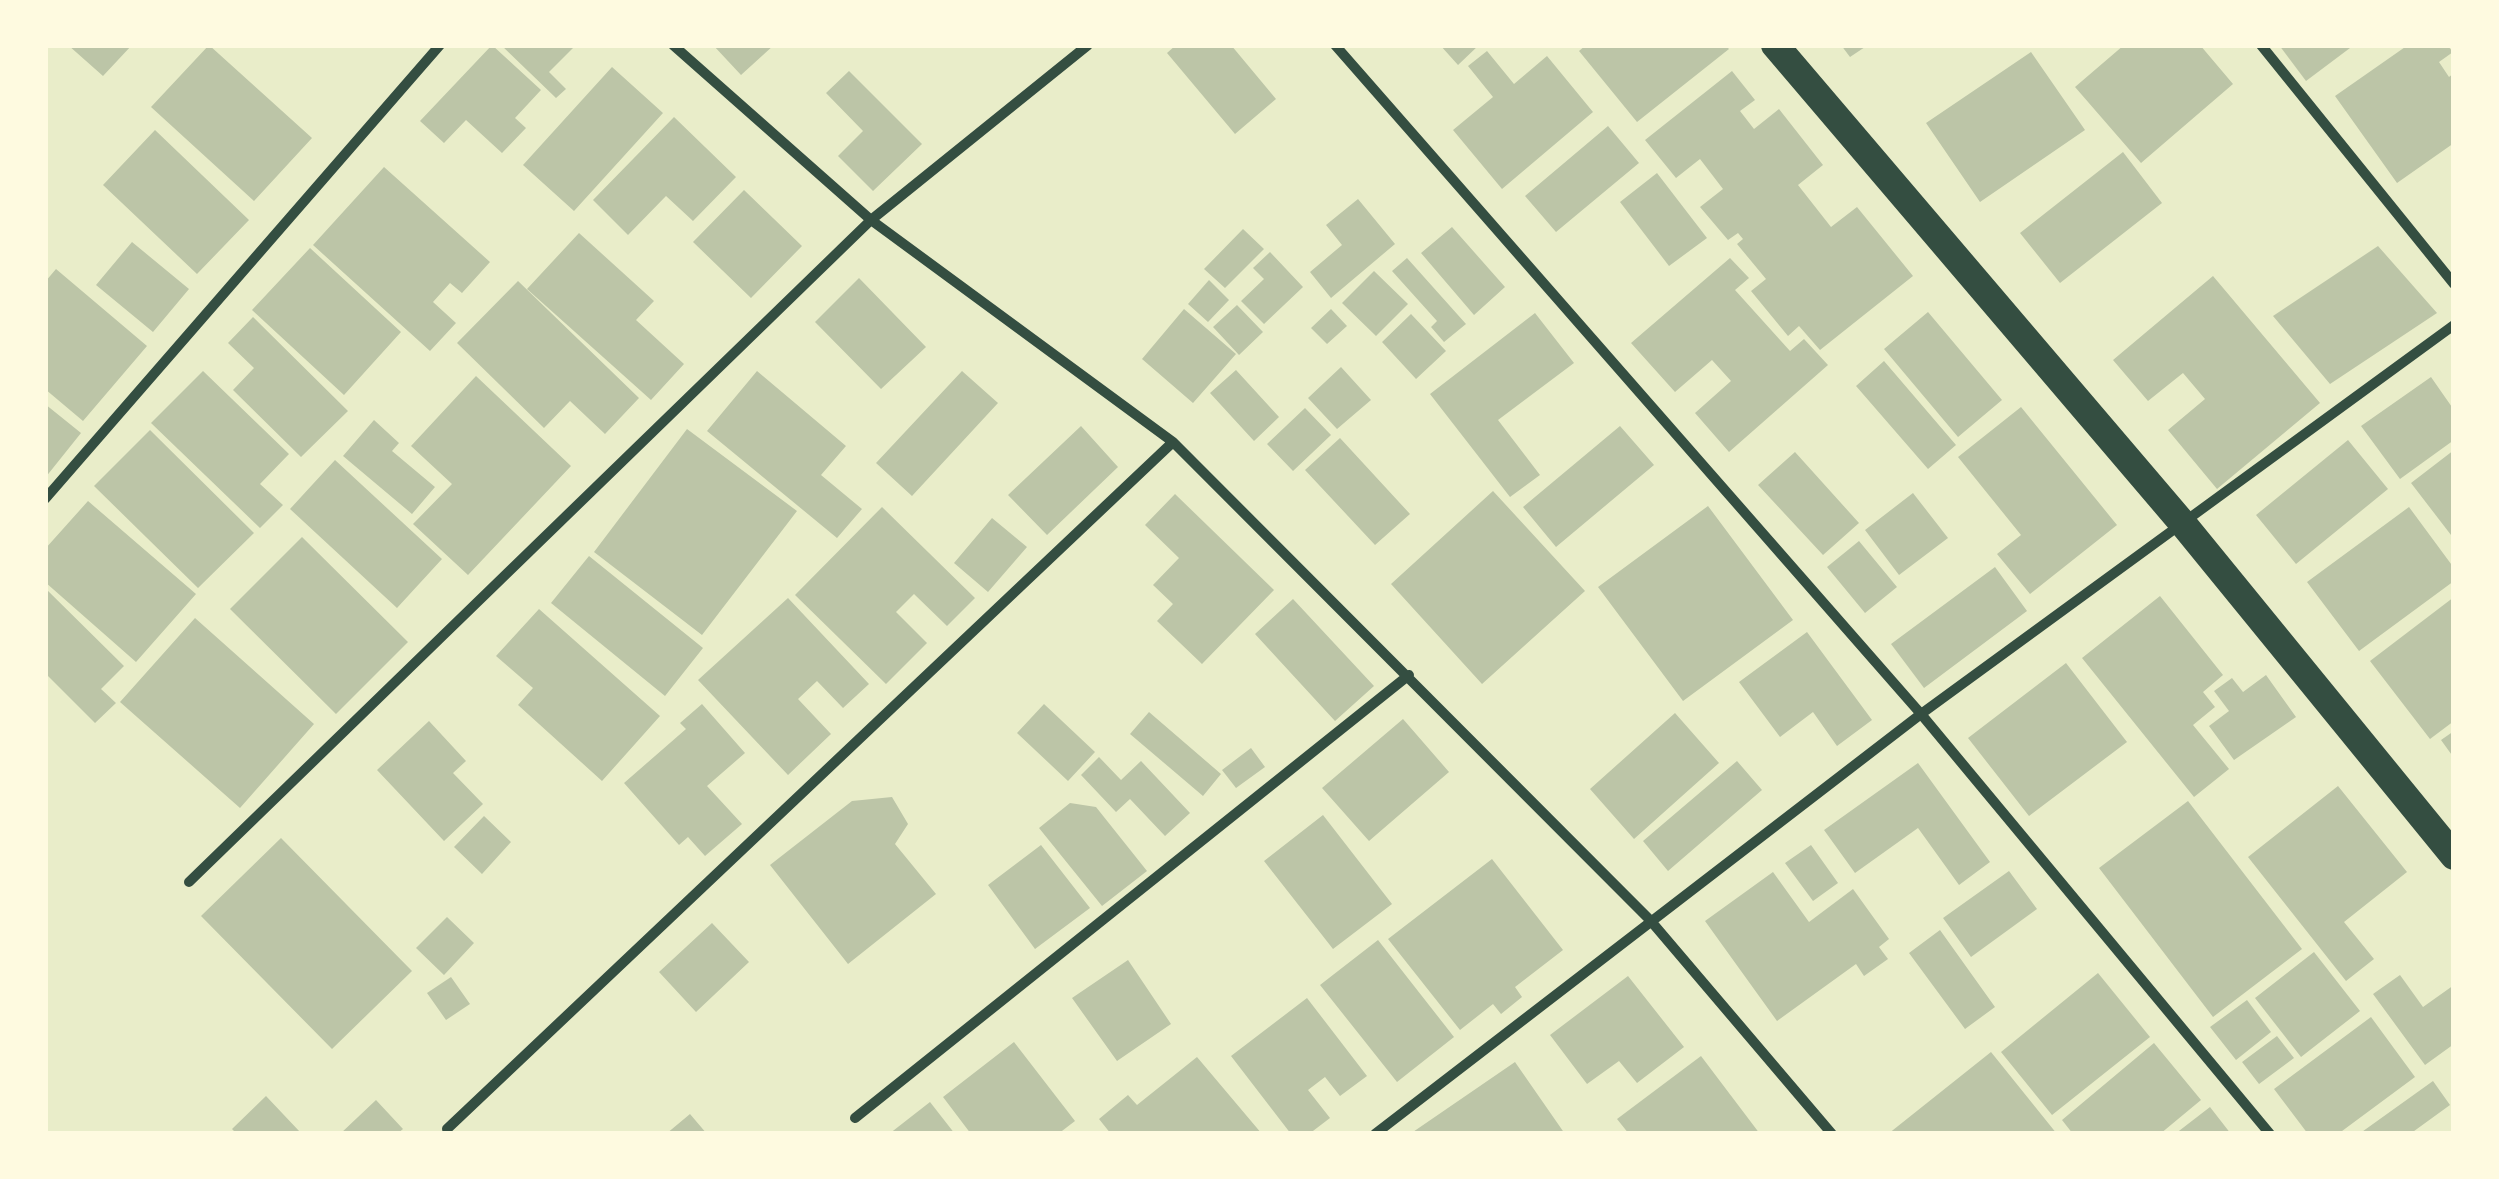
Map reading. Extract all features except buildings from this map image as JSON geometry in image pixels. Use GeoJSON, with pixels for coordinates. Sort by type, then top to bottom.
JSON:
{"type":"FeatureCollection","features":[{"type":"Feature","properties":{"kind":"highway"},"geometry":{"type":"LineString","coordinates":[[1775,45],[2184,525],[2454,856]]}},
{"type":"Feature","properties":{"kind":"street"},"geometry":{"type":"LineString","coordinates":[[45,498],[440,45]]}},
{"type":"Feature","properties":{"kind":"street"},"geometry":{"type":"LineString","coordinates":[[674,45],[870,220],[1173,442],[1650,920],[1832,1134]]}},
{"type":"Feature","properties":{"kind":"street"},"geometry":{"type":"LineString","coordinates":[[189,882],[870,220],[1088,45]]}},
{"type":"Feature","properties":{"kind":"street"},"geometry":{"type":"LineString","coordinates":[[1335,45],[1921,714],[2270,1134]]}},
{"type":"Feature","properties":{"kind":"street"},"geometry":{"type":"LineString","coordinates":[[2260,45],[2454,284]]}},
{"type":"Feature","properties":{"kind":"street"},"geometry":{"type":"LineString","coordinates":[[1375,1134],[1921,714],[2454,326]]}},
{"type":"Feature","properties":{"kind":"street"},"geometry":{"type":"LineString","coordinates":[[448,1129],[1173,442]]}},
{"type":"Feature","properties":{"kind":"street"},"geometry":{"type":"LineString","coordinates":[[855,1118],[1409,676]]}}]}
